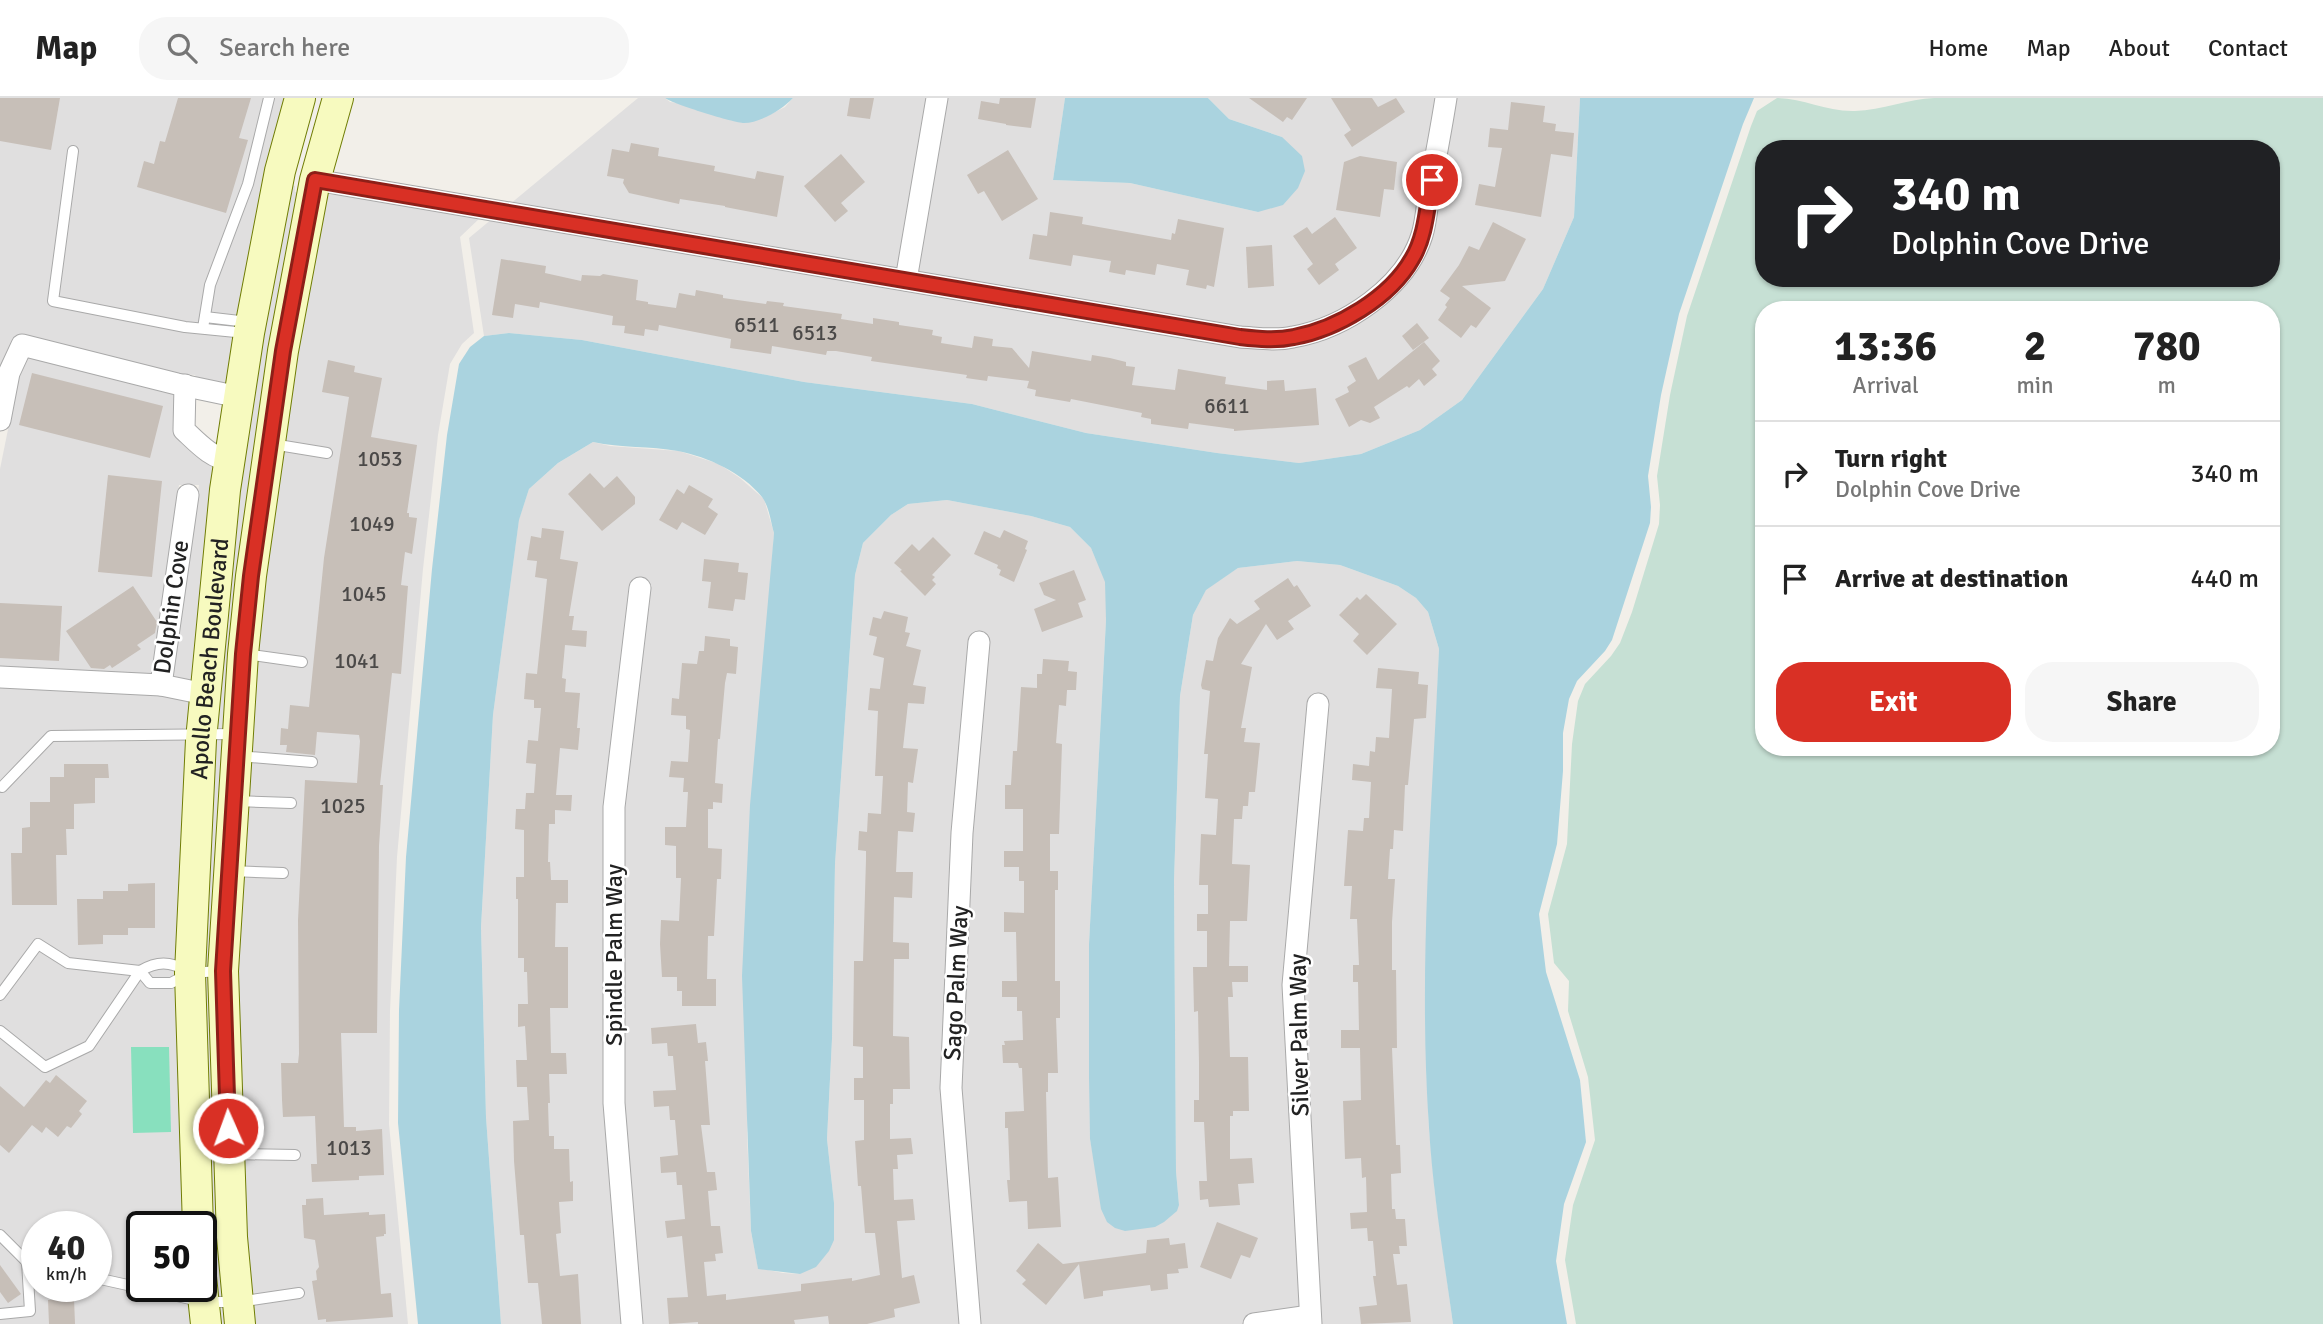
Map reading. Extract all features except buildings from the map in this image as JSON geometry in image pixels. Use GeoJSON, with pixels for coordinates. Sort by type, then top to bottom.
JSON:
{"type":"FeatureCollection","features":[{"type":"Feature","properties":{"kind":"main road","name":"Apollo Beach Boulevard"},"geometry":{"type":"LineString","coordinates":[[197,1211],[190,973],[201,735],[225,490],[239,397],[280,171],[300,98]]}},
{"type":"Feature","properties":{"kind":"main road","name":"Apollo Beach Boulevard"},"geometry":{"type":"LineString","coordinates":[[239,1313],[232,1237],[223,971],[243,654],[251,576],[283,351],[315,180],[338,98]]}},
{"type":"Feature","properties":{"kind":"main road"},"geometry":{"type":"LineString","coordinates":[[280,171],[315,180]]}},
{"type":"Feature","properties":{"kind":"street"},"geometry":{"type":"LineString","coordinates":[[906,280],[937,98]]}},
{"type":"Feature","properties":{"kind":"street"},"geometry":{"type":"LineString","coordinates":[[315,180],[1240,337],[1268,339],[1294,337],[1341,322],[1374,301],[1396,281],[1413,258],[1422,235],[1446,98]]}},
{"type":"Feature","properties":{"kind":"street"},"geometry":{"type":"LineString","coordinates":[[0,420],[9,373],[22,345],[239,397]]}},
{"type":"Feature","properties":{"kind":"street"},"geometry":{"type":"LineString","coordinates":[[181,385],[184,430],[221,459],[230,460]]}},
{"type":"Feature","properties":{"kind":"street","name":"Dolphin Cove"},"geometry":{"type":"LineString","coordinates":[[0,677],[161,685],[188,495]]}},
{"type":"Feature","properties":{"kind":"street","name":"Spindle Palm Way"},"geometry":{"type":"LineString","coordinates":[[632,1324],[614,1103],[614,807],[640,588]]}},
{"type":"Feature","properties":{"kind":"street","name":"Sago Palm Way"},"geometry":{"type":"LineString","coordinates":[[970,1324],[951,1088],[962,833],[979,642]]}},
{"type":"Feature","properties":{"kind":"street"},"geometry":{"type":"LineString","coordinates":[[161,685],[205,694]]}},
{"type":"Feature","properties":{"kind":"street","name":"Silver Palm Way"},"geometry":{"type":"LineString","coordinates":[[1310,1320],[1293,985],[1318,704]]}},
{"type":"Feature","properties":{"kind":"street"},"geometry":{"type":"LineString","coordinates":[[1254,1324],[1310,1320]]}},
{"type":"Feature","properties":{"kind":"lane"},"geometry":{"type":"LineString","coordinates":[[204,323],[210,285],[248,184],[269,98]]}},
{"type":"Feature","properties":{"kind":"lane"},"geometry":{"type":"LineString","coordinates":[[73,151],[53,301],[185,327],[204,323],[250,328]]}},
{"type":"Feature","properties":{"kind":"lane"},"geometry":{"type":"LineString","coordinates":[[270,443],[327,453]]}},
{"type":"Feature","properties":{"kind":"lane"},"geometry":{"type":"LineString","coordinates":[[243,654],[302,662]]}},
{"type":"Feature","properties":{"kind":"lane"},"geometry":{"type":"LineString","coordinates":[[2,787],[51,736],[201,735],[312,762]]}},
{"type":"Feature","properties":{"kind":"lane"},"geometry":{"type":"LineString","coordinates":[[234,801],[291,803]]}},
{"type":"Feature","properties":{"kind":"lane"},"geometry":{"type":"LineString","coordinates":[[229,871],[283,873]]}},
{"type":"Feature","properties":{"kind":"lane"},"geometry":{"type":"LineString","coordinates":[[0,995],[38,944],[68,963],[140,971],[150,983],[171,982],[190,973],[223,971]]}},
{"type":"Feature","properties":{"kind":"lane"},"geometry":{"type":"LineString","coordinates":[[0,1031],[45,1067],[89,1046],[140,971],[153,963],[174,963],[190,973]]}},
{"type":"Feature","properties":{"kind":"lane"},"geometry":{"type":"LineString","coordinates":[[229,1154],[295,1155]]}},
{"type":"Feature","properties":{"kind":"lane"},"geometry":{"type":"LineString","coordinates":[[0,1235],[21,1253]]}},
{"type":"Feature","properties":{"kind":"lane"},"geometry":{"type":"LineString","coordinates":[[207,1302],[239,1313],[299,1293]]}},
{"type":"Feature","properties":{"kind":"lane"},"geometry":{"type":"LineString","coordinates":[[0,1314],[30,1311],[30,1302]]}},
{"type":"Feature","properties":{"kind":"shaded area"},"geometry":{"type":"Polygon","coordinates":[[[0,98],[290,98],[231,385],[26,336],[0,370],[0,98]]]}},
{"type":"Feature","properties":{"kind":"shaded area"},"geometry":{"type":"Polygon","coordinates":[[[638,98],[665,98],[670,102],[767,116],[785,107],[793,98],[1065,98],[1053,180],[1130,183],[1258,212],[1282,137],[1229,119],[1208,98],[1580,98],[1574,217],[1543,289],[1462,400],[1420,430],[1361,454],[1299,463],[1086,433],[972,404],[804,382],[582,340],[509,333],[484,336],[469,238],[638,98]]]}},
{"type":"Feature","properties":{"kind":"shaded area"},"geometry":{"type":"Polygon","coordinates":[[[288,184],[295,186],[295,192],[302,193],[241,576],[229,1324],[217,1324],[215,1302],[217,1302],[217,1211],[207,1211],[200,971],[211,740],[236,491],[288,184]]]}},
{"type":"Feature","properties":{"kind":"shaded area"},"geometry":{"type":"Polygon","coordinates":[[[323,194],[359,197],[480,218],[460,237],[474,333],[462,344],[450,364],[438,435],[397,857],[390,1011],[389,1124],[408,1324],[250,1324],[234,970],[261,576],[323,194]]]}},
{"type":"Feature","properties":{"kind":"shaded area"},"geometry":{"type":"Polygon","coordinates":[[[28,357],[174,394],[173,430],[176,437],[214,468],[196,682],[173,677],[199,485],[179,485],[152,674],[0,667],[0,469],[19,375],[28,357]]]}},
{"type":"Feature","properties":{"kind":"shaded area"},"geometry":{"type":"Polygon","coordinates":[[[593,442],[610,446],[679,451],[719,464],[764,499],[774,533],[747,1133],[751,1231],[758,1268],[783,1273],[800,1274],[834,1203],[827,1139],[835,864],[855,575],[863,543],[891,515],[908,504],[947,500],[1031,516],[1070,527],[1091,548],[1106,582],[1106,620],[1089,944],[1090,1139],[1095,1166],[1179,1205],[1176,1171],[1174,881],[1180,696],[1193,615],[1206,589],[1238,568],[1297,561],[1340,565],[1398,586],[1416,598],[1428,612],[1439,649],[1427,935],[1426,1064],[1435,1193],[1453,1324],[501,1324],[486,1117],[481,927],[493,715],[519,519],[529,489],[558,463],[593,442]]]}},
{"type":"Feature","properties":{"kind":"shaded area"},"geometry":{"type":"Polygon","coordinates":[[[0,687],[159,695],[194,702],[187,1211],[126,1211],[126,1302],[193,1302],[195,1324],[0,1324],[0,687]]]}},
{"type":"Feature","properties":{"kind":"green space"},"geometry":{"type":"Polygon","coordinates":[[[1777,98],[1855,111],[1934,98],[2323,98],[2323,1324],[1576,1324],[1565,1260],[1573,1205],[1595,1140],[1588,1077],[1568,1011],[1569,981],[1554,963],[1548,914],[1567,844],[1572,744],[1578,701],[1585,684],[1620,643],[1659,524],[1657,476],[1670,395],[1687,316],[1757,111],[1777,98]]]}},
{"type":"Feature","properties":{"kind":"green space"},"geometry":{"type":"Polygon","coordinates":[[[131,1047],[169,1047],[171,1132],[133,1133],[131,1047]]]}},
{"type":"Feature","properties":{"kind":"water"},"geometry":{"type":"Polygon","coordinates":[[[665,98],[793,98],[771,115],[744,123],[704,113],[665,98]]]}},
{"type":"Feature","properties":{"kind":"water"},"geometry":{"type":"Polygon","coordinates":[[[1065,98],[1208,98],[1229,119],[1282,137],[1302,156],[1305,171],[1298,188],[1283,205],[1258,212],[1130,183],[1053,180],[1065,98]]]}},
{"type":"Feature","properties":{"kind":"water"},"geometry":{"type":"Polygon","coordinates":[[[1580,98],[1754,98],[1679,314],[1661,395],[1648,476],[1650,523],[1612,640],[1577,681],[1569,699],[1563,733],[1557,844],[1539,914],[1546,972],[1580,1080],[1586,1142],[1564,1204],[1556,1261],[1567,1324],[1453,1324],[1433,1177],[1426,1068],[1425,948],[1439,649],[1428,612],[1416,598],[1398,586],[1340,565],[1297,561],[1238,568],[1206,590],[1193,615],[1180,696],[1174,881],[1176,1171],[1179,1205],[1177,1211],[1155,1227],[1125,1231],[1107,1222],[1101,1209],[1090,1139],[1089,944],[1106,620],[1105,582],[1091,548],[1070,527],[1031,516],[947,500],[908,504],[891,515],[863,543],[855,575],[835,864],[827,1139],[834,1203],[834,1240],[816,1267],[800,1274],[758,1269],[751,1231],[742,976],[750,805],[774,533],[762,497],[735,473],[724,467],[678,451],[593,442],[558,463],[529,489],[519,520],[493,715],[481,927],[486,1117],[501,1324],[418,1324],[398,1123],[399,1010],[406,857],[447,435],[459,364],[470,347],[484,336],[509,333],[582,340],[804,382],[972,404],[1086,433],[1217,453],[1299,463],[1361,454],[1420,430],[1462,400],[1543,289],[1574,217],[1580,98]]]}},
{"type":"Feature","properties":{"kind":"route"},"geometry":{"type":"LineString","coordinates":[[228,1128],[223,971],[243,654],[251,576],[283,351],[315,180],[1240,337],[1268,339],[1294,337],[1341,322],[1374,301],[1396,281],[1413,258],[1422,235],[1432,180]]}}]}
